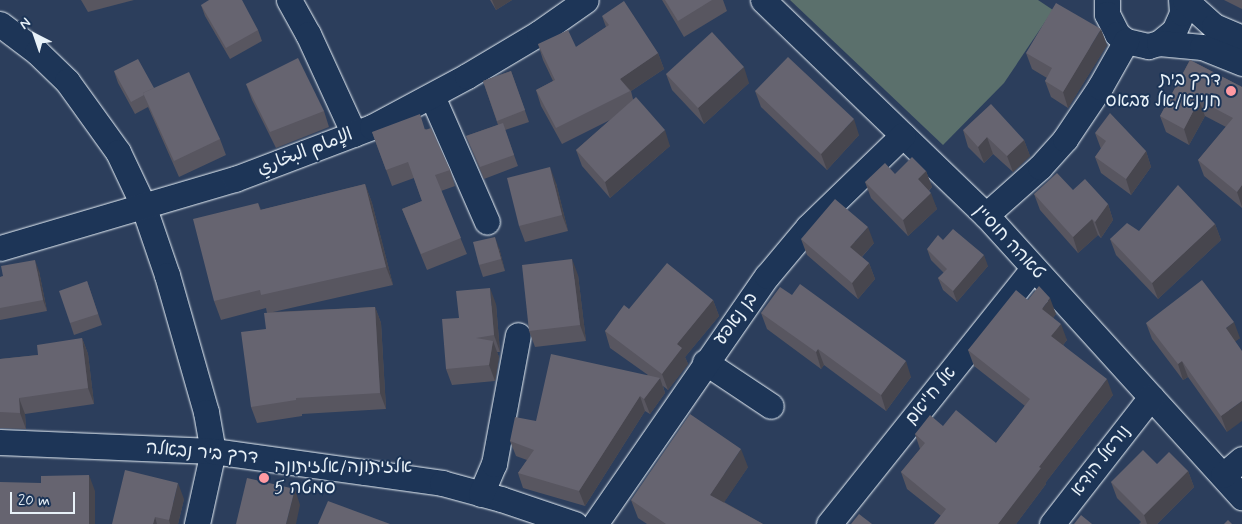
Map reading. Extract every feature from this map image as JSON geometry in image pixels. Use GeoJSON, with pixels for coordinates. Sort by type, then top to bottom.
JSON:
{"type":"FeatureCollection","features":[{"type":"Feature","properties":{"kind":"street"},"geometry":{"type":"LineString","coordinates":[[289,0],[308,34],[354,134]]}},
{"type":"Feature","properties":{"kind":"street","name":"الإمام البخاري"},"geometry":{"type":"LineString","coordinates":[[0,248],[235,179],[354,134],[432,96],[539,33],[586,0]]}},
{"type":"Feature","properties":{"kind":"street","name":"טאהה חוסיין"},"geometry":{"type":"LineString","coordinates":[[763,0],[986,215],[1151,397],[1232,467],[1242,497]]}},
{"type":"Feature","properties":{"kind":"street"},"geometry":{"type":"LineString","coordinates":[[1183,0],[1214,26],[1242,38]]}},
{"type":"Feature","properties":{"kind":"street"},"geometry":{"type":"LineString","coordinates":[[1159,43],[1167,38],[1179,23],[1183,0]]}},
{"type":"Feature","properties":{"kind":"street"},"geometry":{"type":"LineString","coordinates":[[1104,5],[1114,30],[1126,41],[1142,45],[1159,43],[1202,47],[1242,63]]}},
{"type":"Feature","properties":{"kind":"street"},"geometry":{"type":"LineString","coordinates":[[0,24],[37,52],[67,81],[118,152],[143,205],[167,275],[206,412],[212,451],[197,524]]}},
{"type":"Feature","properties":{"kind":"street"},"geometry":{"type":"LineString","coordinates":[[986,215],[1040,167],[1065,139],[1100,87],[1126,41]]}},
{"type":"Feature","properties":{"kind":"street"},"geometry":{"type":"LineString","coordinates":[[432,96],[487,222]]}},
{"type":"Feature","properties":{"kind":"street","name":"בן נאפע"},"geometry":{"type":"LineString","coordinates":[[595,524],[705,362],[767,276],[808,227],[902,135]]}},
{"type":"Feature","properties":{"kind":"street","name":"אל ח'יאם"},"geometry":{"type":"LineString","coordinates":[[829,524],[1033,268]]}},
{"type":"Feature","properties":{"kind":"street"},"geometry":{"type":"LineString","coordinates":[[481,494],[494,464],[518,335]]}},
{"type":"Feature","properties":{"kind":"street"},"geometry":{"type":"LineString","coordinates":[[705,362],[771,406]]}},
{"type":"Feature","properties":{"kind":"street","name":"נוראל הודא"},"geometry":{"type":"LineString","coordinates":[[1052,524],[1151,397]]}},
{"type":"Feature","properties":{"kind":"street","name":"דרך ביר נבאלה"},"geometry":{"type":"LineString","coordinates":[[0,442],[212,451],[442,483],[575,524]]}},
{"type":"Feature","properties":{"kind":"green space"},"geometry":{"type":"Polygon","coordinates":[[[790,0],[1038,0],[1053,10],[1004,83],[943,145],[790,0]]]}},
{"type":"Feature","properties":{"kind":"building"},"geometry":{"type":"Polygon","coordinates":[[[209,0],[242,0],[258,30],[226,48],[201,5],[209,0]]]}},
{"type":"Feature","properties":{"kind":"building"},"geometry":{"type":"Polygon","coordinates":[[[665,0],[712,0],[678,21],[665,0]]]}},
{"type":"Feature","properties":{"kind":"building"},"geometry":{"type":"Polygon","coordinates":[[[624,1],[658,53],[620,79],[630,91],[556,128],[536,90],[555,80],[538,44],[568,30],[576,47],[609,25],[602,16],[624,1]]]}},
{"type":"Feature","properties":{"kind":"building"},"geometry":{"type":"Polygon","coordinates":[[[1056,3],[1101,29],[1063,92],[1045,81],[1052,68],[1026,53],[1056,3]]]}},
{"type":"Feature","properties":{"kind":"building"},"geometry":{"type":"Polygon","coordinates":[[[712,32],[744,67],[698,108],[666,74],[712,32]]]}},
{"type":"Feature","properties":{"kind":"building"},"geometry":{"type":"Polygon","coordinates":[[[788,57],[854,119],[821,154],[755,91],[788,57]]]}},
{"type":"Feature","properties":{"kind":"building"},"geometry":{"type":"Polygon","coordinates":[[[298,58],[324,111],[270,132],[246,84],[298,58]]]}},
{"type":"Feature","properties":{"kind":"building"},"geometry":{"type":"Polygon","coordinates":[[[138,59],[154,88],[131,102],[114,71],[138,59]]]}},
{"type":"Feature","properties":{"kind":"building"},"geometry":{"type":"Polygon","coordinates":[[[1190,60],[1242,87],[1242,185],[1237,192],[1198,160],[1233,118],[1199,100],[1184,129],[1160,116],[1190,60]]]}},
{"type":"Feature","properties":{"kind":"building"},"geometry":{"type":"Polygon","coordinates":[[[511,71],[525,110],[497,121],[483,81],[511,71]]]}},
{"type":"Feature","properties":{"kind":"building"},"geometry":{"type":"Polygon","coordinates":[[[189,72],[220,139],[174,161],[143,93],[189,72]]]}},
{"type":"Feature","properties":{"kind":"building"},"geometry":{"type":"Polygon","coordinates":[[[636,97],[665,130],[605,182],[576,150],[636,97]]]}},
{"type":"Feature","properties":{"kind":"building"},"geometry":{"type":"Polygon","coordinates":[[[991,104],[1024,140],[1007,156],[987,137],[978,147],[963,130],[991,104]]]}},
{"type":"Feature","properties":{"kind":"building"},"geometry":{"type":"Polygon","coordinates":[[[1110,113],[1146,151],[1126,179],[1095,157],[1106,141],[1095,133],[1110,113]]]}},
{"type":"Feature","properties":{"kind":"building"},"geometry":{"type":"Polygon","coordinates":[[[420,114],[425,130],[431,128],[450,170],[435,175],[461,238],[421,254],[402,209],[422,201],[408,162],[386,170],[372,132],[420,114]]]}},
{"type":"Feature","properties":{"kind":"building"},"geometry":{"type":"Polygon","coordinates":[[[503,123],[514,155],[480,167],[466,136],[503,123]]]}},
{"type":"Feature","properties":{"kind":"building"},"geometry":{"type":"Polygon","coordinates":[[[912,157],[926,171],[918,179],[931,193],[903,220],[865,182],[885,163],[895,174],[912,157]]]}},
{"type":"Feature","properties":{"kind":"building"},"geometry":{"type":"Polygon","coordinates":[[[550,167],[562,215],[519,226],[507,178],[550,167]]]}},
{"type":"Feature","properties":{"kind":"building"},"geometry":{"type":"Polygon","coordinates":[[[1057,173],[1073,190],[1085,179],[1108,204],[1095,222],[1092,219],[1073,237],[1034,194],[1057,173]]]}},
{"type":"Feature","properties":{"kind":"building"},"geometry":{"type":"Polygon","coordinates":[[[365,184],[386,267],[261,295],[260,290],[214,301],[193,219],[258,203],[260,210],[365,184]]]}},
{"type":"Feature","properties":{"kind":"building"},"geometry":{"type":"Polygon","coordinates":[[[1178,185],[1215,224],[1152,283],[1110,239],[1127,223],[1139,231],[1178,185]]]}},
{"type":"Feature","properties":{"kind":"building"},"geometry":{"type":"Polygon","coordinates":[[[835,199],[868,227],[850,247],[869,263],[852,283],[801,239],[835,199]]]}},
{"type":"Feature","properties":{"kind":"building"},"geometry":{"type":"Polygon","coordinates":[[[953,229],[984,255],[953,291],[938,278],[947,269],[927,249],[938,235],[943,240],[953,229]]]}},
{"type":"Feature","properties":{"kind":"building"},"geometry":{"type":"Polygon","coordinates":[[[495,237],[501,259],[479,265],[473,242],[495,237]]]}},
{"type":"Feature","properties":{"kind":"building"},"geometry":{"type":"Polygon","coordinates":[[[572,259],[580,325],[529,331],[522,265],[572,259]]]}},
{"type":"Feature","properties":{"kind":"building"},"geometry":{"type":"Polygon","coordinates":[[[35,260],[43,300],[0,308],[0,277],[3,276],[1,266],[35,260]]]}},
{"type":"Feature","properties":{"kind":"building"},"geometry":{"type":"Polygon","coordinates":[[[667,263],[713,300],[677,344],[682,348],[662,374],[605,331],[624,305],[629,309],[667,263]]]}},
{"type":"Feature","properties":{"kind":"building"},"geometry":{"type":"Polygon","coordinates":[[[1202,280],[1234,322],[1226,328],[1242,351],[1242,401],[1221,416],[1182,361],[1178,364],[1146,323],[1202,280]]]}},
{"type":"Feature","properties":{"kind":"building"},"geometry":{"type":"Polygon","coordinates":[[[87,281],[98,314],[70,323],[59,291],[87,281]]]}},
{"type":"Feature","properties":{"kind":"building"},"geometry":{"type":"Polygon","coordinates":[[[800,284],[906,361],[881,395],[818,349],[816,352],[761,313],[780,287],[792,295],[800,284]]]}},
{"type":"Feature","properties":{"kind":"building"},"geometry":{"type":"Polygon","coordinates":[[[1039,286],[1050,298],[1042,309],[1061,324],[1051,336],[1107,379],[998,524],[934,524],[946,509],[901,472],[925,443],[915,434],[930,415],[943,426],[956,410],[996,443],[1030,399],[968,350],[1016,290],[1028,300],[1039,286]]]}},
{"type":"Feature","properties":{"kind":"building"},"geometry":{"type":"Polygon","coordinates":[[[490,288],[494,335],[476,338],[493,341],[489,365],[446,369],[442,319],[459,318],[456,291],[490,288]]]}},
{"type":"Feature","properties":{"kind":"building"},"geometry":{"type":"Polygon","coordinates":[[[375,307],[380,393],[296,398],[296,400],[251,407],[241,332],[266,329],[264,313],[375,307]]]}},
{"type":"Feature","properties":{"kind":"building"},"geometry":{"type":"Polygon","coordinates":[[[82,338],[88,388],[19,398],[20,413],[0,412],[0,359],[38,355],[37,345],[82,338]]]}},
{"type":"Feature","properties":{"kind":"building"},"geometry":{"type":"Polygon","coordinates":[[[551,354],[660,378],[644,399],[640,396],[579,491],[518,473],[534,450],[510,441],[515,417],[536,421],[551,354]]]}},
{"type":"Feature","properties":{"kind":"building"},"geometry":{"type":"Polygon","coordinates":[[[690,414],[741,449],[710,495],[763,524],[666,524],[631,500],[690,414]]]}},
{"type":"Feature","properties":{"kind":"building"},"geometry":{"type":"Polygon","coordinates":[[[1143,450],[1157,464],[1169,452],[1188,471],[1144,515],[1111,482],[1143,450]]]}},
{"type":"Feature","properties":{"kind":"building"},"geometry":{"type":"Polygon","coordinates":[[[125,470],[178,483],[169,520],[155,517],[153,524],[112,524],[125,470]]]}},
{"type":"Feature","properties":{"kind":"building"},"geometry":{"type":"Polygon","coordinates":[[[89,475],[89,524],[0,524],[0,482],[41,483],[41,476],[89,475]]]}},
{"type":"Feature","properties":{"kind":"building"},"geometry":{"type":"Polygon","coordinates":[[[247,478],[295,489],[286,524],[236,524],[247,478]]]}},
{"type":"Feature","properties":{"kind":"building"},"geometry":{"type":"Polygon","coordinates":[[[328,501],[390,524],[318,524],[328,501]]]}},
{"type":"Feature","properties":{"kind":"building"},"geometry":{"type":"Polygon","coordinates":[[[859,514],[872,524],[851,524],[859,514]]]}},
{"type":"Feature","properties":{"kind":"building"},"geometry":{"type":"Polygon","coordinates":[[[1081,515],[1092,524],[1074,524],[1081,515]]]}},
{"type":"Feature","properties":{"kind":"building"},"geometry":{"type":"Polygon","coordinates":[[[1228,520],[1232,524],[1224,524],[1228,520]]]}},
{"type":"Feature","properties":{"kind":"place","name":"דרך בית חנינא/אל עבאס"},"geometry":{"type":"Point","coordinates":[1231,91]}},
{"type":"Feature","properties":{"kind":"place","name":"אלזיתונה/אלזיתונה סמטה 5"},"geometry":{"type":"Point","coordinates":[264,478]}}]}
